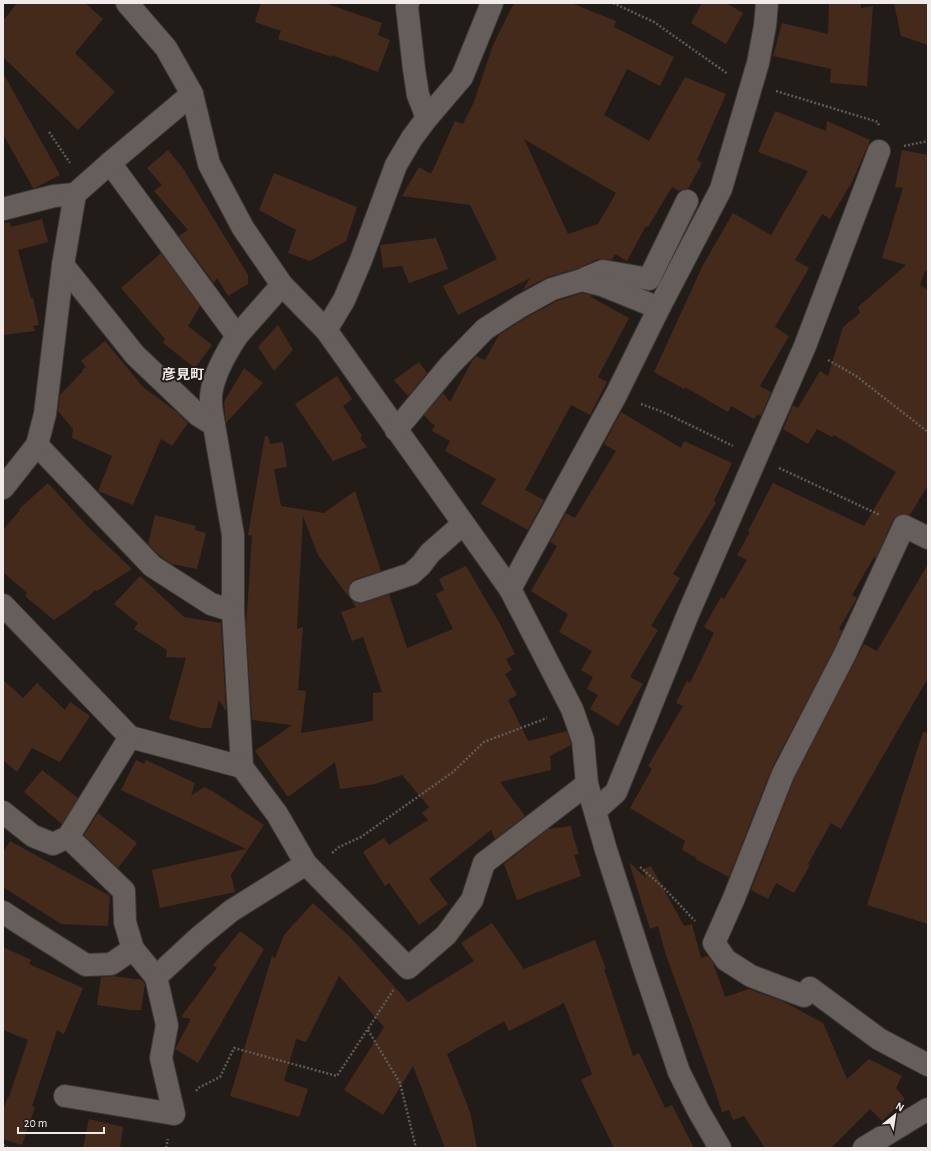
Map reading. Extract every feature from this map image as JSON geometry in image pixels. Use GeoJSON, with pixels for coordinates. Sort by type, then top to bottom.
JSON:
{"type":"FeatureCollection","features":[{"type":"Feature","properties":{"kind":"street"},"geometry":{"type":"LineString","coordinates":[[127,3],[146,23],[166,48],[192,94],[209,164],[243,228],[282,285],[326,330],[510,589],[572,709],[583,740],[587,784],[606,850],[679,1072],[698,1110],[720,1148]]}},
{"type":"Feature","properties":{"kind":"street"},"geometry":{"type":"LineString","coordinates":[[326,330],[344,300],[396,165],[412,138],[427,118],[462,77],[492,3]]}},
{"type":"Feature","properties":{"kind":"street"},"geometry":{"type":"LineString","coordinates":[[510,589],[616,395],[721,189],[758,63],[765,26],[767,3]]}},
{"type":"Feature","properties":{"kind":"street"},"geometry":{"type":"LineString","coordinates":[[404,4],[417,88],[427,118]]}},
{"type":"Feature","properties":{"kind":"street"},"geometry":{"type":"LineString","coordinates":[[3,209],[80,190],[192,94]]}},
{"type":"Feature","properties":{"kind":"street"},"geometry":{"type":"LineString","coordinates":[[595,811],[616,792],[688,614],[805,346],[879,151]]}},
{"type":"Feature","properties":{"kind":"street"},"geometry":{"type":"LineString","coordinates":[[110,163],[237,336]]}},
{"type":"Feature","properties":{"kind":"street"},"geometry":{"type":"LineString","coordinates":[[3,488],[37,445],[45,414],[63,266],[80,190]]}},
{"type":"Feature","properties":{"kind":"street"},"geometry":{"type":"LineString","coordinates":[[396,430],[450,365],[485,329],[521,306],[552,289],[582,280],[603,271],[650,279],[687,201]]}},
{"type":"Feature","properties":{"kind":"street"},"geometry":{"type":"LineString","coordinates":[[63,266],[135,355],[198,415],[214,425]]}},
{"type":"Feature","properties":{"kind":"street"},"geometry":{"type":"LineString","coordinates":[[582,280],[602,285],[659,308]]}},
{"type":"Feature","properties":{"kind":"street"},"geometry":{"type":"LineString","coordinates":[[282,285],[237,336],[225,355],[217,373],[210,402],[233,536],[233,611],[242,766],[277,814],[309,867],[408,968],[446,935],[472,900],[484,864],[587,784]]}},
{"type":"Feature","properties":{"kind":"street"},"geometry":{"type":"LineString","coordinates":[[37,445],[152,566],[211,604],[233,611]]}},
{"type":"Feature","properties":{"kind":"street"},"geometry":{"type":"LineString","coordinates":[[360,591],[411,574],[421,565],[430,553],[463,524]]}},
{"type":"Feature","properties":{"kind":"street"},"geometry":{"type":"LineString","coordinates":[[928,538],[904,526],[845,654],[783,774],[734,898],[714,943],[726,960],[751,976],[804,996],[810,988],[879,1039],[928,1065]]}},
{"type":"Feature","properties":{"kind":"street"},"geometry":{"type":"LineString","coordinates":[[3,605],[130,737],[242,766]]}},
{"type":"Feature","properties":{"kind":"street"},"geometry":{"type":"LineString","coordinates":[[3,812],[33,836],[53,844],[68,837],[130,737]]}},
{"type":"Feature","properties":{"kind":"street"},"geometry":{"type":"LineString","coordinates":[[65,1096],[174,1114],[161,1058],[167,1025],[156,977],[133,949],[125,922],[124,891],[68,837]]}},
{"type":"Feature","properties":{"kind":"street"},"geometry":{"type":"LineString","coordinates":[[156,977],[198,938],[231,912],[309,867]]}},
{"type":"Feature","properties":{"kind":"street"},"geometry":{"type":"LineString","coordinates":[[3,912],[86,965],[112,964],[133,949]]}},
{"type":"Feature","properties":{"kind":"street"},"geometry":{"type":"LineString","coordinates":[[864,1148],[928,1109]]}},
{"type":"Feature","properties":{"kind":"path"},"geometry":{"type":"LineString","coordinates":[[613,3],[654,22],[733,78],[751,85],[770,89],[878,122],[881,133],[879,151]]}},
{"type":"Feature","properties":{"kind":"path"},"geometry":{"type":"LineString","coordinates":[[49,132],[80,190]]}},
{"type":"Feature","properties":{"kind":"path"},"geometry":{"type":"LineString","coordinates":[[805,346],[856,376],[928,432]]}},
{"type":"Feature","properties":{"kind":"path"},"geometry":{"type":"LineString","coordinates":[[616,395],[663,412],[755,458],[904,526]]}},
{"type":"Feature","properties":{"kind":"path"},"geometry":{"type":"LineString","coordinates":[[309,867],[339,847],[361,837],[453,772],[484,742],[572,709]]}},
{"type":"Feature","properties":{"kind":"path"},"geometry":{"type":"LineString","coordinates":[[606,850],[637,864],[664,888],[700,926],[717,936]]}},
{"type":"Feature","properties":{"kind":"path"},"geometry":{"type":"LineString","coordinates":[[166,1148],[174,1114],[198,1088],[220,1077],[234,1048],[337,1076],[408,968]]}},
{"type":"Feature","properties":{"kind":"path"},"geometry":{"type":"LineString","coordinates":[[368,1030],[400,1083],[416,1148]]}},
{"type":"Feature","properties":{"kind":"path"},"geometry":{"type":"LineString","coordinates":[[3,1145],[8,1148]]}},
{"type":"Feature","properties":{"kind":"building"},"geometry":{"type":"Polygon","coordinates":[[[17,3],[85,3],[103,19],[75,53],[115,92],[78,130],[3,57],[3,21],[17,3]]]}},
{"type":"Feature","properties":{"kind":"building"},"geometry":{"type":"Polygon","coordinates":[[[261,3],[325,3],[382,23],[378,35],[390,40],[378,72],[332,55],[332,57],[278,39],[281,31],[255,22],[261,3]]]}},
{"type":"Feature","properties":{"kind":"building"},"geometry":{"type":"Polygon","coordinates":[[[514,3],[571,3],[616,21],[614,27],[674,57],[660,86],[627,69],[604,115],[649,141],[685,77],[726,94],[697,160],[702,163],[688,189],[679,191],[672,187],[648,227],[646,226],[627,261],[615,254],[612,260],[598,259],[579,268],[548,277],[523,290],[530,278],[458,315],[443,286],[497,259],[470,205],[402,196],[419,167],[431,174],[455,121],[463,124],[474,102],[493,45],[514,3]],[[524,139],[568,234],[598,224],[616,193],[524,139]]]}},
{"type":"Feature","properties":{"kind":"building"},"geometry":{"type":"Polygon","coordinates":[[[702,3],[726,3],[743,13],[726,44],[691,23],[702,3]]]}},
{"type":"Feature","properties":{"kind":"building"},"geometry":{"type":"Polygon","coordinates":[[[829,3],[861,3],[861,8],[873,6],[867,86],[830,83],[831,69],[773,56],[782,23],[828,34],[829,3]]]}},
{"type":"Feature","properties":{"kind":"building"},"geometry":{"type":"Polygon","coordinates":[[[894,3],[928,3],[928,45],[901,36],[894,3]]]}},
{"type":"Feature","properties":{"kind":"building"},"geometry":{"type":"Polygon","coordinates":[[[3,73],[60,175],[35,188],[33,188],[3,134],[3,73]]]}},
{"type":"Feature","properties":{"kind":"building"},"geometry":{"type":"Polygon","coordinates":[[[775,111],[826,131],[827,121],[870,140],[853,180],[830,219],[822,214],[795,260],[809,268],[775,327],[789,336],[760,386],[771,392],[761,416],[758,414],[754,419],[731,406],[728,412],[685,387],[684,389],[654,372],[703,265],[733,213],[771,235],[808,171],[758,152],[775,111]]]}},
{"type":"Feature","properties":{"kind":"building"},"geometry":{"type":"Polygon","coordinates":[[[168,150],[182,167],[248,275],[248,284],[228,296],[217,278],[214,283],[179,236],[188,230],[154,191],[162,185],[147,168],[168,150]]]}},
{"type":"Feature","properties":{"kind":"building"},"geometry":{"type":"Polygon","coordinates":[[[902,150],[928,155],[928,272],[925,271],[920,285],[928,290],[928,485],[910,515],[903,514],[897,516],[893,520],[876,558],[874,557],[852,595],[857,598],[839,629],[842,631],[834,649],[772,768],[729,877],[695,859],[697,858],[682,850],[685,841],[630,808],[652,769],[648,766],[683,706],[676,703],[687,681],[690,683],[714,633],[704,627],[721,597],[724,599],[747,560],[737,555],[750,532],[748,531],[773,483],[864,526],[896,472],[834,435],[832,437],[817,429],[808,444],[783,429],[793,405],[798,408],[820,371],[828,376],[843,327],[860,313],[858,307],[906,265],[882,258],[903,188],[895,187],[902,150]]]}},
{"type":"Feature","properties":{"kind":"building"},"geometry":{"type":"Polygon","coordinates":[[[274,173],[357,207],[346,241],[310,261],[288,253],[296,230],[259,210],[274,173]]]}},
{"type":"Feature","properties":{"kind":"building"},"geometry":{"type":"Polygon","coordinates":[[[42,219],[48,242],[18,250],[31,298],[33,298],[39,325],[33,326],[35,331],[3,335],[3,223],[10,222],[11,227],[42,219]]]}},
{"type":"Feature","properties":{"kind":"building"},"geometry":{"type":"Polygon","coordinates":[[[436,238],[448,269],[409,283],[402,266],[383,268],[380,245],[436,238]]]}},
{"type":"Feature","properties":{"kind":"building"},"geometry":{"type":"Polygon","coordinates":[[[161,253],[200,306],[188,326],[212,345],[195,368],[163,343],[165,339],[121,288],[161,253]]]}},
{"type":"Feature","properties":{"kind":"building"},"geometry":{"type":"Polygon","coordinates":[[[582,293],[591,295],[591,297],[629,318],[598,377],[607,382],[590,415],[571,405],[525,490],[544,500],[528,530],[481,504],[496,479],[445,451],[450,441],[432,431],[435,425],[431,423],[424,415],[443,393],[450,402],[472,361],[476,356],[485,360],[499,335],[527,317],[557,301],[582,293]]]}},
{"type":"Feature","properties":{"kind":"building"},"geometry":{"type":"Polygon","coordinates":[[[278,325],[293,350],[274,371],[258,347],[278,325]]]}},
{"type":"Feature","properties":{"kind":"building"},"geometry":{"type":"Polygon","coordinates":[[[105,341],[143,387],[178,413],[188,423],[172,446],[161,439],[133,505],[98,491],[112,456],[72,438],[73,429],[58,411],[60,395],[86,367],[81,361],[105,341]]]}},
{"type":"Feature","properties":{"kind":"building"},"geometry":{"type":"Polygon","coordinates":[[[419,362],[427,373],[408,396],[394,380],[419,362]]]}},
{"type":"Feature","properties":{"kind":"building"},"geometry":{"type":"Polygon","coordinates":[[[244,368],[263,383],[226,423],[224,402],[244,368]]]}},
{"type":"Feature","properties":{"kind":"building"},"geometry":{"type":"Polygon","coordinates":[[[337,376],[352,399],[343,406],[362,436],[360,438],[367,447],[333,461],[295,404],[337,376]]]}},
{"type":"Feature","properties":{"kind":"building"},"geometry":{"type":"Polygon","coordinates":[[[621,412],[681,448],[684,441],[732,463],[714,501],[716,503],[673,574],[680,578],[651,626],[658,630],[630,677],[643,684],[618,726],[590,709],[598,695],[587,689],[593,677],[581,670],[592,651],[559,632],[568,614],[531,591],[557,546],[550,542],[566,513],[575,518],[616,451],[604,444],[621,412]]]}},
{"type":"Feature","properties":{"kind":"building"},"geometry":{"type":"Polygon","coordinates":[[[265,436],[268,436],[270,444],[283,442],[287,467],[274,469],[281,506],[324,513],[355,491],[381,571],[351,582],[348,589],[348,595],[351,600],[357,603],[364,603],[389,594],[407,648],[453,629],[436,594],[444,590],[439,579],[466,566],[500,624],[515,654],[506,659],[512,670],[505,674],[517,695],[508,700],[528,741],[567,731],[571,745],[550,756],[551,770],[500,782],[525,816],[495,839],[491,830],[429,879],[448,904],[419,925],[389,883],[385,886],[363,852],[384,838],[389,845],[428,820],[422,813],[429,807],[402,775],[375,784],[340,789],[335,762],[288,797],[255,751],[292,725],[252,720],[246,627],[252,536],[248,535],[265,436]],[[303,516],[297,629],[303,627],[298,690],[306,691],[301,733],[373,721],[373,693],[382,692],[363,637],[352,641],[341,612],[356,607],[318,555],[303,516]]]}},
{"type":"Feature","properties":{"kind":"building"},"geometry":{"type":"Polygon","coordinates":[[[48,483],[88,527],[132,569],[97,591],[95,590],[89,596],[54,620],[25,596],[27,593],[3,572],[3,530],[20,510],[19,509],[48,483]]]}},
{"type":"Feature","properties":{"kind":"building"},"geometry":{"type":"Polygon","coordinates":[[[155,515],[196,526],[195,530],[206,533],[197,569],[172,564],[160,556],[148,544],[155,515]]]}},
{"type":"Feature","properties":{"kind":"building"},"geometry":{"type":"Polygon","coordinates":[[[928,564],[928,678],[841,829],[831,823],[794,893],[776,883],[768,899],[751,890],[794,779],[864,644],[877,651],[928,564]]]}},
{"type":"Feature","properties":{"kind":"building"},"geometry":{"type":"Polygon","coordinates":[[[140,576],[184,617],[221,623],[226,711],[219,700],[211,728],[201,728],[169,719],[186,658],[166,657],[167,650],[134,629],[138,623],[114,604],[140,576]]]}},
{"type":"Feature","properties":{"kind":"building"},"geometry":{"type":"Polygon","coordinates":[[[3,680],[23,698],[37,683],[65,710],[70,702],[90,716],[60,762],[32,748],[17,772],[3,760],[3,680]]]}},
{"type":"Feature","properties":{"kind":"building"},"geometry":{"type":"Polygon","coordinates":[[[923,732],[928,733],[928,924],[867,905],[923,732]]]}},
{"type":"Feature","properties":{"kind":"building"},"geometry":{"type":"Polygon","coordinates":[[[136,760],[144,764],[146,760],[195,783],[191,796],[204,787],[264,825],[231,875],[235,892],[160,908],[152,870],[246,849],[121,790],[136,760]]]}},
{"type":"Feature","properties":{"kind":"building"},"geometry":{"type":"Polygon","coordinates":[[[42,770],[78,798],[62,824],[24,792],[42,770]]]}},
{"type":"Feature","properties":{"kind":"building"},"geometry":{"type":"Polygon","coordinates":[[[98,813],[137,843],[118,868],[84,835],[98,813]]]}},
{"type":"Feature","properties":{"kind":"building"},"geometry":{"type":"Polygon","coordinates":[[[571,826],[579,854],[574,855],[581,876],[517,900],[504,864],[548,829],[571,826]]]}},
{"type":"Feature","properties":{"kind":"building"},"geometry":{"type":"Polygon","coordinates":[[[10,841],[110,896],[108,926],[61,924],[3,887],[3,853],[10,841]]]}},
{"type":"Feature","properties":{"kind":"building"},"geometry":{"type":"Polygon","coordinates":[[[629,862],[646,878],[643,869],[651,866],[684,926],[692,924],[701,958],[708,956],[713,963],[725,997],[749,989],[782,1001],[823,1023],[847,1079],[869,1059],[902,1076],[896,1088],[905,1099],[882,1121],[870,1109],[831,1148],[765,1148],[744,1116],[733,1120],[729,1110],[722,1112],[665,952],[658,926],[650,929],[629,862]]]}},
{"type":"Feature","properties":{"kind":"building"},"geometry":{"type":"Polygon","coordinates":[[[313,903],[350,937],[408,1002],[474,961],[461,943],[492,923],[524,969],[595,940],[606,969],[604,969],[633,1056],[639,1053],[665,1108],[672,1105],[694,1148],[614,1148],[581,1080],[592,1074],[564,1003],[509,1031],[504,1021],[447,1054],[470,1112],[477,1148],[445,1148],[413,1066],[383,1115],[344,1090],[384,1027],[339,976],[306,1042],[296,1039],[284,1081],[308,1089],[299,1117],[230,1096],[272,956],[275,958],[284,935],[313,903]]]}},
{"type":"Feature","properties":{"kind":"building"},"geometry":{"type":"Polygon","coordinates":[[[240,931],[264,949],[198,1063],[175,1049],[191,1019],[181,1017],[217,968],[213,965],[240,931]]]}},
{"type":"Feature","properties":{"kind":"building"},"geometry":{"type":"Polygon","coordinates":[[[3,947],[31,960],[29,964],[83,988],[64,1034],[57,1030],[32,1106],[35,1107],[22,1145],[3,1139],[3,1110],[9,1097],[28,1040],[3,1030],[3,947]]]}},
{"type":"Feature","properties":{"kind":"building"},"geometry":{"type":"Polygon","coordinates":[[[113,976],[142,980],[145,984],[141,1010],[97,1005],[101,977],[113,976]]]}},
{"type":"Feature","properties":{"kind":"building"},"geometry":{"type":"Polygon","coordinates":[[[89,1119],[123,1127],[120,1148],[83,1148],[89,1119]]]}},
{"type":"Feature","properties":{"kind":"district","name":"彦見町"},"geometry":{"type":"Point","coordinates":[183,375]}}]}
